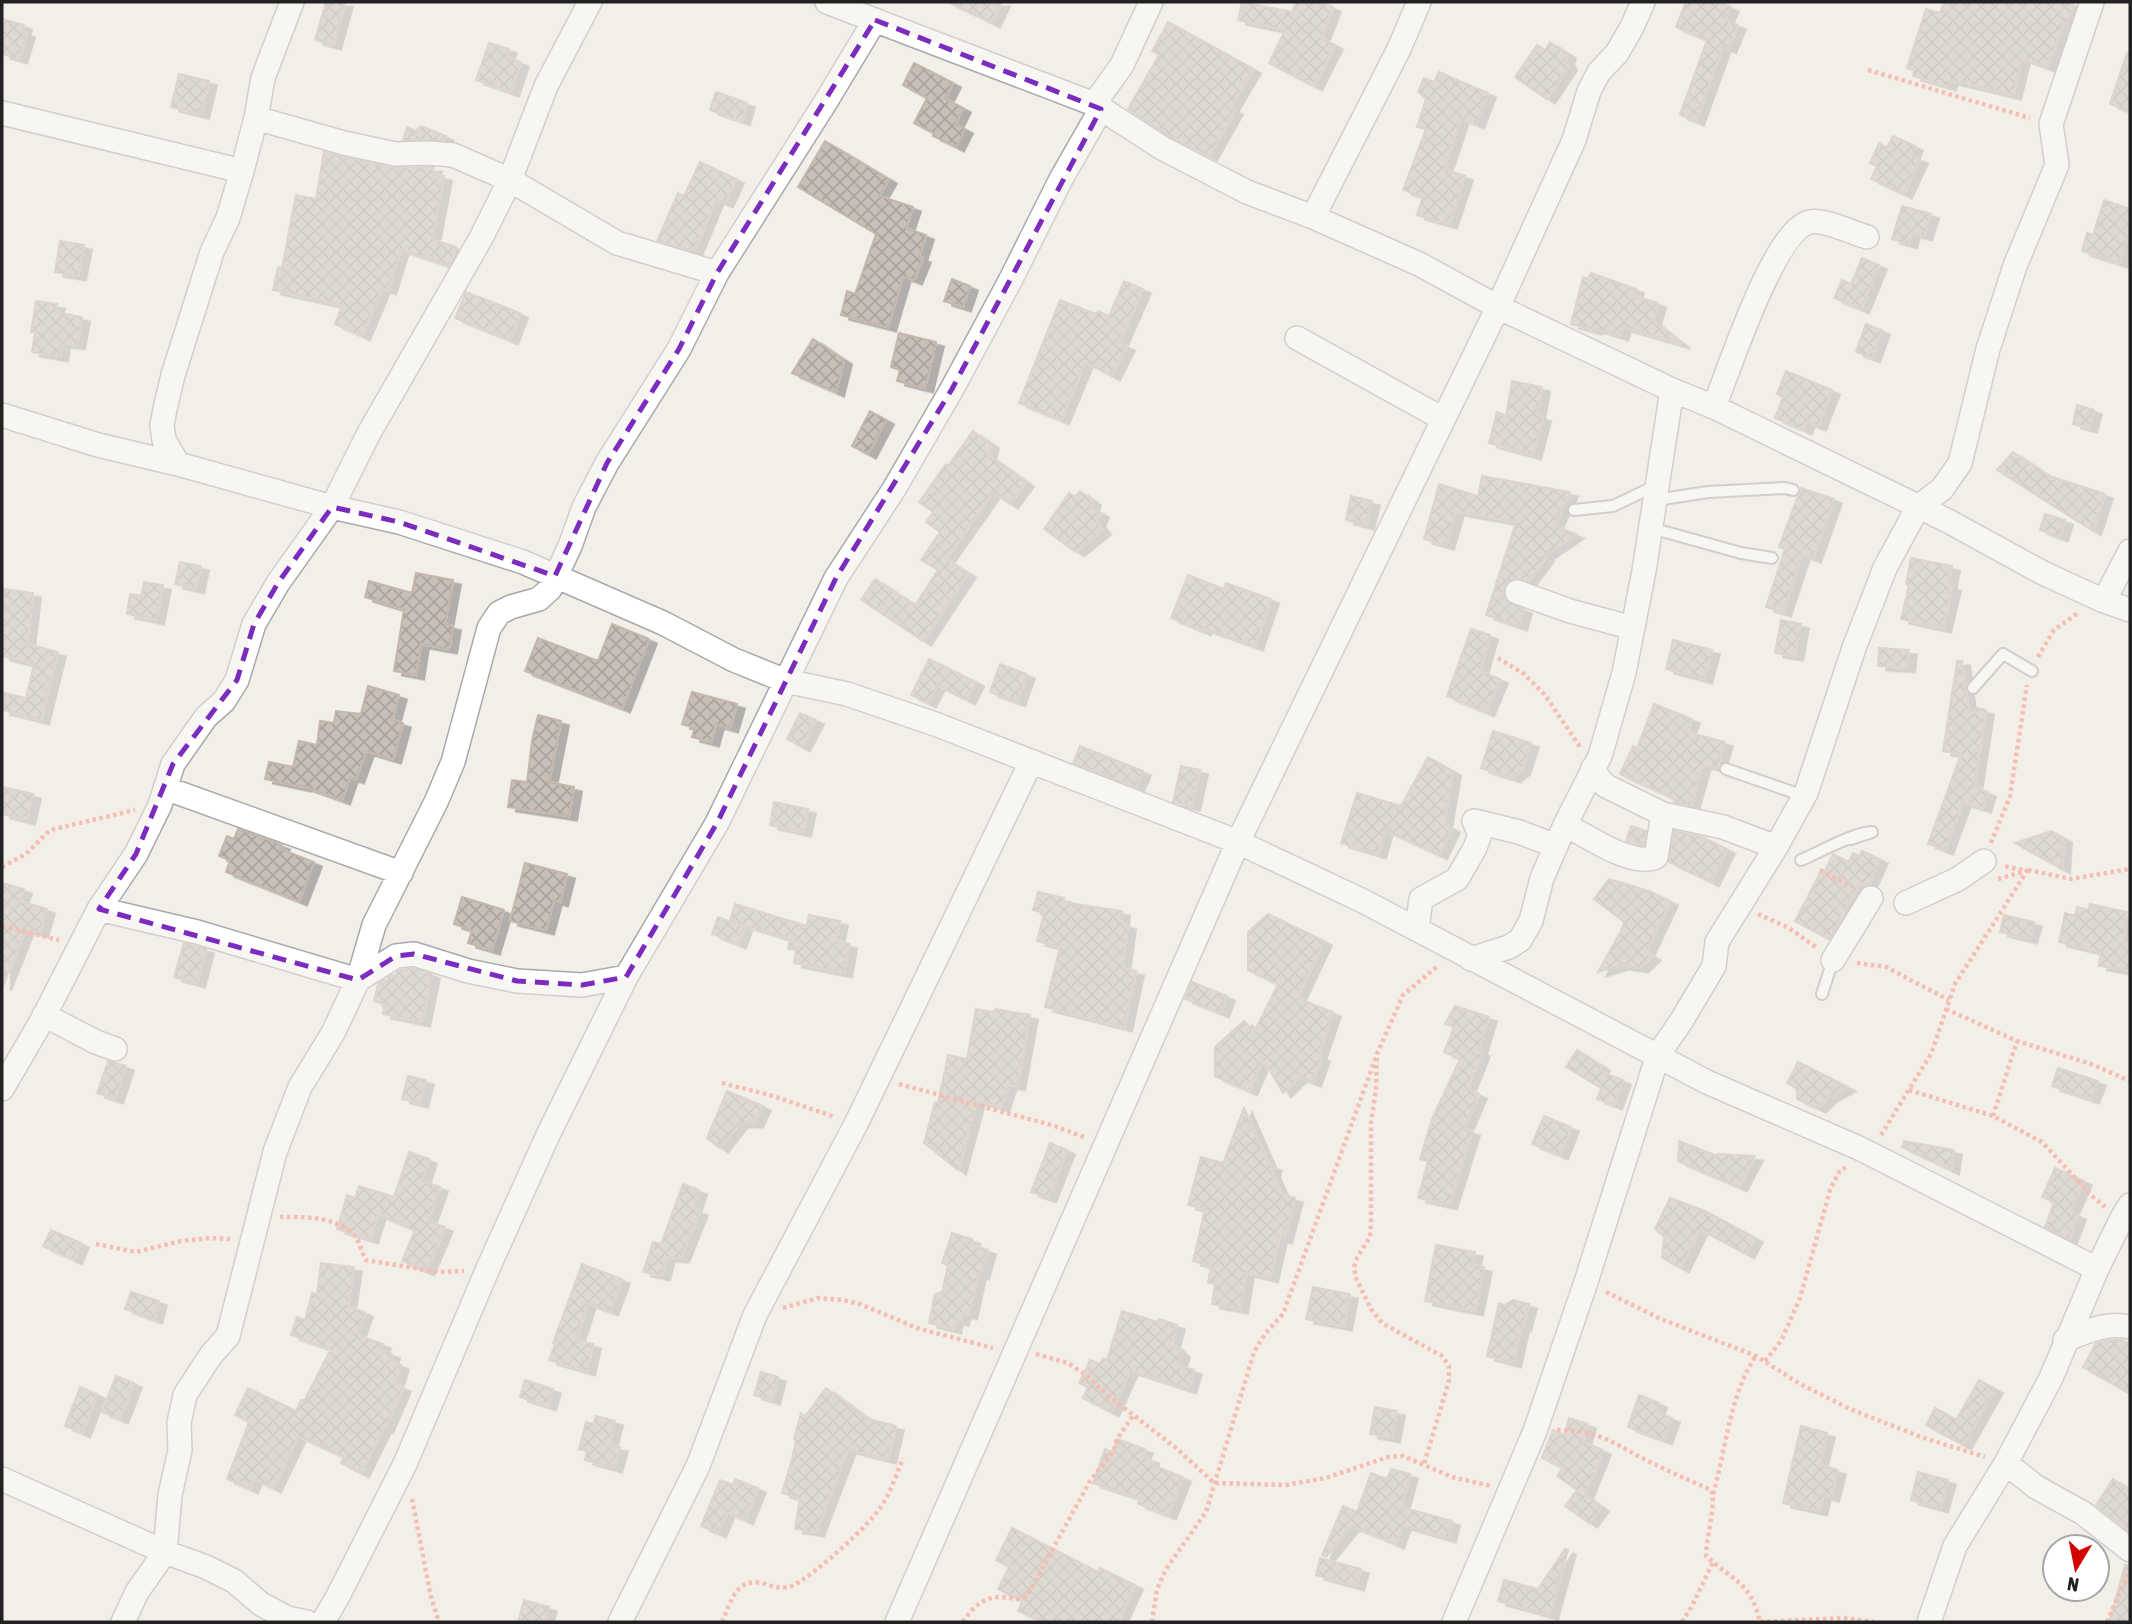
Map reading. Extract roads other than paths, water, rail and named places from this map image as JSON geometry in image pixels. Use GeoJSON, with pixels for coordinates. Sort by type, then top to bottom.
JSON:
{"type":"FeatureCollection","features":[{"type":"Feature","properties":{"kind":"street"},"geometry":{"type":"LineString","coordinates":[[177,464],[164,440],[162,425],[165,409],[206,271],[228,218],[242,171],[263,78],[292,2]]}},
{"type":"Feature","properties":{"kind":"street"},"geometry":{"type":"LineString","coordinates":[[2,1089],[99,909],[136,854],[162,797],[173,764],[206,717],[224,701],[237,680],[254,624],[278,583],[332,507],[369,433],[481,238],[510,180],[546,86],[590,2]]}},
{"type":"Feature","properties":{"kind":"street"},"geometry":{"type":"LineString","coordinates":[[827,2],[1098,106],[1162,148],[1247,192],[1313,217],[1419,264],[1498,307],[1672,390],[1714,407],[1948,521],[2043,573],[2130,610]]}},
{"type":"Feature","properties":{"kind":"street"},"geometry":{"type":"LineString","coordinates":[[323,1622],[405,1464],[548,1135],[626,977],[717,822],[836,578],[894,489],[1010,281],[1098,106],[1122,65],[1151,2]]}},
{"type":"Feature","properties":{"kind":"street"},"geometry":{"type":"LineString","coordinates":[[1313,217],[1399,49],[1419,2]]}},
{"type":"Feature","properties":{"kind":"street"},"geometry":{"type":"LineString","coordinates":[[897,1622],[1238,842],[1498,307],[1574,140],[1589,91],[1600,72],[1617,53],[1643,2]]}},
{"type":"Feature","properties":{"kind":"street"},"geometry":{"type":"LineString","coordinates":[[1454,1622],[1535,1431],[1586,1282],[1658,1055],[1714,966],[1717,942],[1776,848],[1804,796],[1885,568],[1918,507],[1942,489],[1960,463],[1988,349],[2015,266],[2057,165],[2051,124],[2092,2]]}},
{"type":"Feature","properties":{"kind":"street"},"geometry":{"type":"LineString","coordinates":[[123,1622],[137,1592],[166,1552],[170,1494],[180,1450],[179,1423],[185,1395],[211,1355],[228,1336],[275,1153],[300,1087],[333,1033],[358,980],[374,925],[436,803],[453,762],[489,628],[499,613],[539,599],[550,589],[584,507],[607,463],[679,349],[717,273],[875,19]]}},
{"type":"Feature","properties":{"kind":"street"},"geometry":{"type":"LineString","coordinates":[[2,113],[242,171]]}},
{"type":"Feature","properties":{"kind":"street"},"geometry":{"type":"LineString","coordinates":[[256,118],[344,143],[395,154],[453,155],[510,180],[617,243],[717,273]]}},
{"type":"Feature","properties":{"kind":"street"},"geometry":{"type":"LineString","coordinates":[[1714,407],[1748,317],[1773,262],[1793,233],[1808,222],[1821,222],[1867,237]]}},
{"type":"Feature","properties":{"kind":"street"},"geometry":{"type":"LineString","coordinates":[[1297,338],[1443,419]]}},
{"type":"Feature","properties":{"kind":"street"},"geometry":{"type":"LineString","coordinates":[[1463,955],[1508,947],[1520,940],[1531,921],[1542,878],[1565,825],[1600,756],[1633,628],[1672,390]]}},
{"type":"Feature","properties":{"kind":"street"},"geometry":{"type":"LineString","coordinates":[[2,415],[98,445],[412,526],[523,562],[663,623],[734,660],[786,681],[847,694],[935,724],[1238,842],[1418,929],[1707,1082],[1861,1149],[2097,1269]]}},
{"type":"Feature","properties":{"kind":"street"},"geometry":{"type":"LineString","coordinates":[[2104,601],[2130,551]]}},
{"type":"Feature","properties":{"kind":"street"},"geometry":{"type":"LineString","coordinates":[[1517,592],[1570,611],[1633,628]]}},
{"type":"Feature","properties":{"kind":"street"},"geometry":{"type":"LineString","coordinates":[[620,1622],[698,1466],[755,1315],[856,1124],[1031,762]]}},
{"type":"Feature","properties":{"kind":"street"},"geometry":{"type":"LineString","coordinates":[[1593,768],[1606,786],[1663,814],[1723,827],[1776,848]]}},
{"type":"Feature","properties":{"kind":"street"},"geometry":{"type":"LineString","coordinates":[[162,797],[401,873]]}},
{"type":"Feature","properties":{"kind":"street"},"geometry":{"type":"LineString","coordinates":[[1565,825],[1632,859],[1648,861],[1656,857],[1663,814]]}},
{"type":"Feature","properties":{"kind":"street"},"geometry":{"type":"LineString","coordinates":[[1418,929],[1421,900],[1457,879],[1475,848],[1480,834],[1474,821],[1519,832],[1556,846]]}},
{"type":"Feature","properties":{"kind":"street"},"geometry":{"type":"LineString","coordinates":[[1906,903],[1958,879],[1984,861]]}},
{"type":"Feature","properties":{"kind":"street"},"geometry":{"type":"LineString","coordinates":[[1833,960],[1871,898]]}},
{"type":"Feature","properties":{"kind":"street"},"geometry":{"type":"LineString","coordinates":[[99,909],[197,932],[358,980],[396,956],[414,954],[468,971],[517,981],[582,985],[626,977]]}},
{"type":"Feature","properties":{"kind":"street"},"geometry":{"type":"LineString","coordinates":[[44,1015],[115,1049]]}},
{"type":"Feature","properties":{"kind":"street"},"geometry":{"type":"LineString","coordinates":[[1929,1622],[1955,1546],[2006,1464],[2051,1378],[2097,1269],[2126,1212]]}},
{"type":"Feature","properties":{"kind":"street"},"geometry":{"type":"LineString","coordinates":[[2065,1340],[2095,1328],[2115,1324],[2130,1328]]}},
{"type":"Feature","properties":{"kind":"street"},"geometry":{"type":"LineString","coordinates":[[2006,1464],[2036,1488],[2083,1513],[2130,1550]]}},
{"type":"Feature","properties":{"kind":"street"},"geometry":{"type":"LineString","coordinates":[[2,1479],[206,1567],[234,1581],[261,1604],[287,1618],[307,1622]]}},
{"type":"Feature","properties":{"kind":"lane"},"geometry":{"type":"LineString","coordinates":[[1574,510],[1613,506],[1657,493],[1785,488],[1793,490]]}},
{"type":"Feature","properties":{"kind":"lane"},"geometry":{"type":"LineString","coordinates":[[1651,528],[1741,553],[1772,558]]}},
{"type":"Feature","properties":{"kind":"lane"},"geometry":{"type":"LineString","coordinates":[[1973,688],[2003,654],[2032,671]]}},
{"type":"Feature","properties":{"kind":"lane"},"geometry":{"type":"LineString","coordinates":[[1726,769],[1804,796]]}},
{"type":"Feature","properties":{"kind":"lane"},"geometry":{"type":"LineString","coordinates":[[1801,860],[1851,839]]}},
{"type":"Feature","properties":{"kind":"lane"},"geometry":{"type":"LineString","coordinates":[[1822,994],[1833,960]]}}]}
